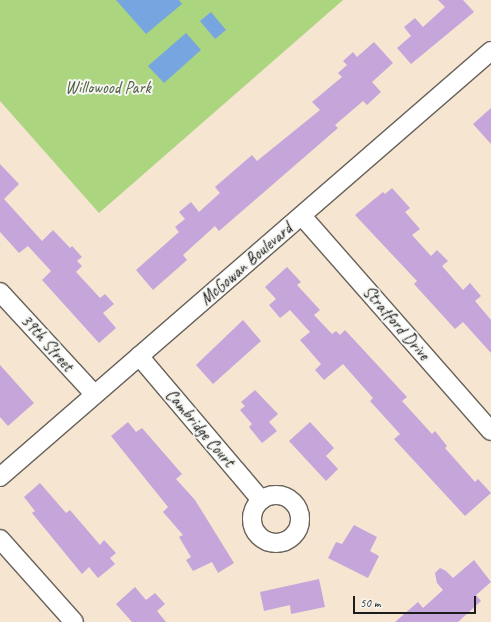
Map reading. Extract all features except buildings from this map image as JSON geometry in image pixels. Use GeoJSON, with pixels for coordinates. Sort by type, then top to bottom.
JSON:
{"type":"FeatureCollection","features":[{"type":"Feature","properties":{"kind":"street","name":"McGowan Boulevard"},"geometry":{"type":"LineString","coordinates":[[0,477],[94,394],[491,52]]}},
{"type":"Feature","properties":{"kind":"street","name":"Stratford Drive"},"geometry":{"type":"LineString","coordinates":[[302,216],[491,431]]}},
{"type":"Feature","properties":{"kind":"street","name":"39th Street"},"geometry":{"type":"LineString","coordinates":[[0,292],[94,394]]}},
{"type":"Feature","properties":{"kind":"street","name":"Cambridge Court"},"geometry":{"type":"LineString","coordinates":[[139,356],[261,500]]}},
{"type":"Feature","properties":{"kind":"street"},"geometry":{"type":"LineString","coordinates":[[0,539],[74,622]]}},
{"type":"Feature","properties":{"kind":"green space","name":"Willowood Park"},"geometry":{"type":"Polygon","coordinates":[[[0,0],[343,0],[99,213],[0,101],[0,0]]]}},
{"type":"Feature","properties":{"kind":"water"},"geometry":{"type":"Polygon","coordinates":[[[116,0],[179,0],[182,4],[146,34],[116,0]]]}},
{"type":"Feature","properties":{"kind":"water"},"geometry":{"type":"Polygon","coordinates":[[[211,12],[226,30],[215,39],[200,21],[211,12]]]}},
{"type":"Feature","properties":{"kind":"water"},"geometry":{"type":"Polygon","coordinates":[[[186,33],[201,50],[164,83],[148,66],[186,33]]]}}]}
